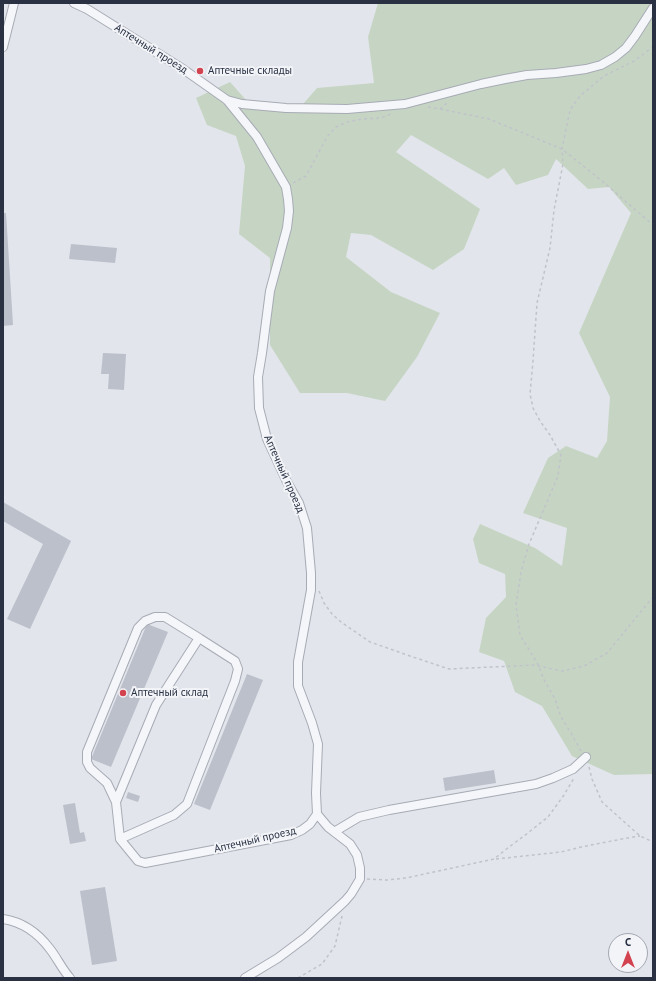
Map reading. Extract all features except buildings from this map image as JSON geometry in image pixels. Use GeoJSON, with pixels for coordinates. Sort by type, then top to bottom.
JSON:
{"type":"FeatureCollection","features":[{"type":"Feature","properties":{"kind":"street"},"geometry":{"type":"LineString","coordinates":[[3,47],[14,3]]}},
{"type":"Feature","properties":{"kind":"street","name":"Аптечный проезд"},"geometry":{"type":"LineString","coordinates":[[74,3],[87,9],[183,69],[227,100],[257,137],[286,187],[289,211],[287,228],[270,292],[258,377],[259,408],[267,439],[287,482],[299,503],[307,528],[311,573],[311,590],[297,673],[298,686],[312,722],[318,744],[316,793],[317,814],[310,824],[291,835],[145,863],[138,861],[120,839]]}},
{"type":"Feature","properties":{"kind":"street"},"geometry":{"type":"LineString","coordinates":[[227,100],[242,104],[286,108],[347,109],[405,104],[505,79],[593,67],[610,60],[626,48],[653,8]]}},
{"type":"Feature","properties":{"kind":"street"},"geometry":{"type":"LineString","coordinates":[[155,617],[165,617],[199,638],[235,661],[238,669],[235,681],[187,804],[174,814],[120,839],[116,802],[107,783],[90,768],[87,762],[87,752],[138,628],[146,621],[155,617]]}},
{"type":"Feature","properties":{"kind":"street"},"geometry":{"type":"LineString","coordinates":[[116,802],[156,705],[199,638]]}},
{"type":"Feature","properties":{"kind":"street"},"geometry":{"type":"LineString","coordinates":[[334,832],[359,817],[536,784],[574,769],[586,757]]}},
{"type":"Feature","properties":{"kind":"street"},"geometry":{"type":"LineString","coordinates":[[245,978],[278,958],[306,937],[345,901],[360,879],[360,868],[357,855],[350,844],[328,827],[317,814]]}},
{"type":"Feature","properties":{"kind":"street"},"geometry":{"type":"LineString","coordinates":[[3,919],[29,928],[39,935],[51,949],[70,978]]}},
{"type":"Feature","properties":{"kind":"path"},"geometry":{"type":"LineString","coordinates":[[653,47],[634,61],[604,76],[580,96],[570,110],[562,149],[564,164],[554,210],[550,248],[537,303],[530,394],[532,408],[561,455],[558,476],[529,544],[521,572],[516,605],[520,635],[539,666],[543,678],[555,699],[561,717],[586,757],[592,780],[602,802],[640,836],[653,842]]}},
{"type":"Feature","properties":{"kind":"path"},"geometry":{"type":"LineString","coordinates":[[440,109],[450,100]]}},
{"type":"Feature","properties":{"kind":"path"},"geometry":{"type":"LineString","coordinates":[[425,107],[489,119],[562,149],[653,225]]}},
{"type":"Feature","properties":{"kind":"path"},"geometry":{"type":"LineString","coordinates":[[286,187],[306,176],[327,137],[336,128],[347,122],[362,119],[381,118],[393,113]]}},
{"type":"Feature","properties":{"kind":"path"},"geometry":{"type":"LineString","coordinates":[[318,588],[324,603],[332,614],[370,642],[449,669],[534,665],[562,671],[584,666],[607,653],[653,598]]}},
{"type":"Feature","properties":{"kind":"path"},"geometry":{"type":"LineString","coordinates":[[494,859],[548,817],[564,795],[575,776]]}},
{"type":"Feature","properties":{"kind":"path"},"geometry":{"type":"LineString","coordinates":[[360,879],[387,880],[406,878],[494,859],[561,852],[640,836]]}},
{"type":"Feature","properties":{"kind":"path"},"geometry":{"type":"LineString","coordinates":[[298,978],[322,964],[335,946],[342,916]]}},
{"type":"Feature","properties":{"kind":"green space"},"geometry":{"type":"Polygon","coordinates":[[[378,3],[653,3],[653,774],[614,775],[572,756],[542,706],[515,692],[504,661],[479,652],[486,618],[506,597],[505,574],[479,563],[473,539],[480,524],[535,548],[562,566],[567,528],[523,513],[548,458],[566,446],[597,458],[607,441],[610,397],[579,333],[631,213],[609,187],[588,189],[556,159],[548,175],[516,185],[504,168],[488,179],[411,135],[396,152],[480,209],[464,249],[433,270],[371,235],[351,233],[346,257],[391,292],[440,313],[417,357],[385,401],[347,393],[300,393],[270,345],[270,258],[239,234],[245,166],[236,136],[207,125],[196,98],[230,82],[255,110],[297,111],[317,88],[374,83],[368,37],[378,3]]]}},
{"type":"Feature","properties":{"kind":"place","name":"Аптечные склады"},"geometry":{"type":"Point","coordinates":[200,71]}},
{"type":"Feature","properties":{"kind":"place","name":"Аптечный склад"},"geometry":{"type":"Point","coordinates":[123,693]}}]}
